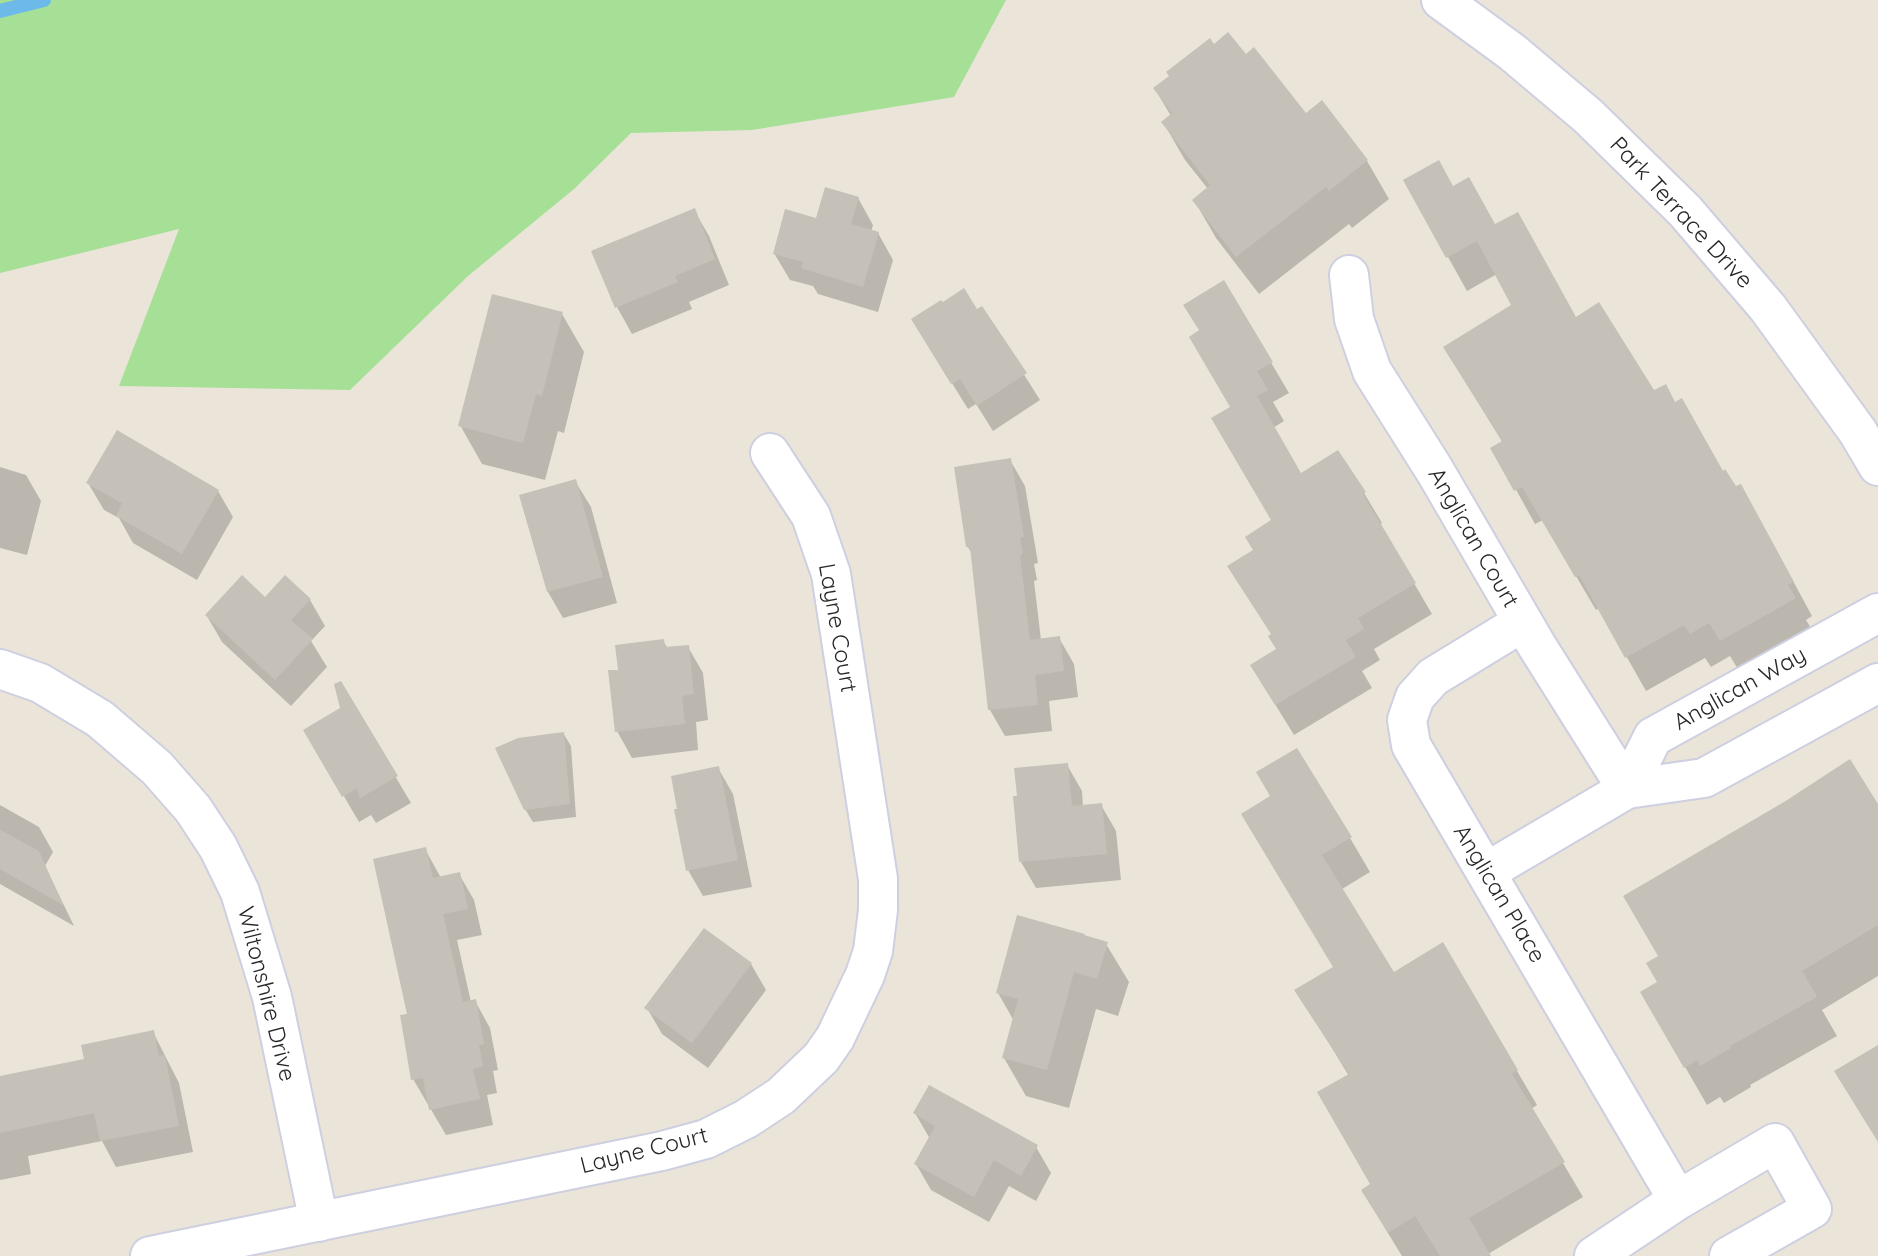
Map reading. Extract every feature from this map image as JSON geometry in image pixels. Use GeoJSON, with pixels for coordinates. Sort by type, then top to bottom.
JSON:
{"type":"FeatureCollection","features":[{"type":"Feature","properties":{"kind":"street","name":"Park Terrace Drive"},"geometry":{"type":"LineString","coordinates":[[1441,0],[1512,52],[1588,116],[1685,211],[1768,308],[1858,432],[1878,466]]}},
{"type":"Feature","properties":{"kind":"street","name":"Anglican Court"},"geometry":{"type":"LineString","coordinates":[[1349,275],[1354,318],[1372,371],[1626,789]]}},
{"type":"Feature","properties":{"kind":"street","name":"Layne Court"},"geometry":{"type":"LineString","coordinates":[[150,1256],[662,1151],[706,1139],[780,1096],[821,1058],[835,1038],[865,975],[873,951],[878,910],[878,879],[831,574],[811,516],[771,453]]}},
{"type":"Feature","properties":{"kind":"street","name":"Anglican Way"},"geometry":{"type":"LineString","coordinates":[[1626,789],[1653,737],[1878,613]]}},
{"type":"Feature","properties":{"kind":"street","name":"Anglican Place"},"geometry":{"type":"LineString","coordinates":[[1523,622],[1433,677],[1415,697],[1407,720],[1411,745],[1678,1200]]}},
{"type":"Feature","properties":{"kind":"street","name":"Wiltonshire Drive"},"geometry":{"type":"LineString","coordinates":[[0,670],[40,683],[100,719],[157,768],[192,809],[218,847],[240,892],[272,997],[318,1222]]}},
{"type":"Feature","properties":{"kind":"street"},"geometry":{"type":"LineString","coordinates":[[1486,872],[1626,789],[1704,778],[1878,682]]}},
{"type":"Feature","properties":{"kind":"street"},"geometry":{"type":"LineString","coordinates":[[1726,697],[1754,751]]}},
{"type":"Feature","properties":{"kind":"street"},"geometry":{"type":"LineString","coordinates":[[1594,1256],[1678,1200],[1775,1143],[1812,1209],[1729,1256]]}},
{"type":"Feature","properties":{"kind":"green space"},"geometry":{"type":"Polygon","coordinates":[[[0,0],[1006,0],[954,97],[752,130],[631,133],[574,189],[468,276],[350,390],[119,386],[179,229],[0,273],[0,0]]]}},
{"type":"Feature","properties":{"kind":"building"},"geometry":{"type":"Polygon","coordinates":[[[1228,32],[1246,54],[1254,47],[1306,113],[1322,100],[1368,160],[1329,191],[1326,187],[1236,257],[1192,200],[1210,185],[1161,122],[1172,113],[1153,88],[1169,76],[1166,72],[1210,38],[1214,44],[1228,32]]]}},
{"type":"Feature","properties":{"kind":"building"},"geometry":{"type":"Polygon","coordinates":[[[1439,160],[1453,186],[1469,177],[1495,224],[1518,212],[1576,317],[1599,302],[1654,390],[1666,384],[1675,402],[1682,398],[1723,471],[1725,469],[1736,486],[1741,484],[1794,582],[1788,585],[1796,598],[1720,641],[1709,623],[1690,634],[1684,625],[1625,658],[1579,575],[1575,577],[1522,487],[1514,491],[1490,448],[1502,441],[1443,347],[1511,305],[1477,241],[1446,258],[1403,180],[1439,160]]]}},
{"type":"Feature","properties":{"kind":"building"},"geometry":{"type":"Polygon","coordinates":[[[825,187],[859,197],[851,224],[879,232],[863,287],[801,268],[803,262],[773,254],[785,209],[816,218],[825,187]]]}},
{"type":"Feature","properties":{"kind":"building"},"geometry":{"type":"Polygon","coordinates":[[[695,208],[715,259],[675,276],[678,282],[615,308],[591,251],[695,208]]]}},
{"type":"Feature","properties":{"kind":"building"},"geometry":{"type":"Polygon","coordinates":[[[1224,280],[1273,362],[1257,371],[1268,390],[1257,396],[1301,473],[1338,450],[1366,492],[1363,494],[1416,583],[1358,618],[1364,629],[1346,640],[1356,657],[1275,705],[1250,665],[1276,649],[1268,636],[1271,634],[1227,566],[1253,550],[1245,537],[1271,520],[1211,418],[1230,407],[1189,337],[1199,330],[1183,305],[1224,280]]]}},
{"type":"Feature","properties":{"kind":"building"},"geometry":{"type":"Polygon","coordinates":[[[964,288],[977,309],[982,306],[1027,373],[977,406],[960,379],[951,384],[911,319],[964,288]]]}},
{"type":"Feature","properties":{"kind":"building"},"geometry":{"type":"Polygon","coordinates":[[[492,294],[563,312],[542,396],[536,394],[523,443],[458,426],[492,294]]]}},
{"type":"Feature","properties":{"kind":"building"},"geometry":{"type":"Polygon","coordinates":[[[117,430],[219,490],[182,554],[116,516],[122,503],[86,483],[117,430]]]}},
{"type":"Feature","properties":{"kind":"building"},"geometry":{"type":"Polygon","coordinates":[[[1011,458],[1024,537],[1020,538],[1023,554],[1020,555],[1030,640],[1060,636],[1064,671],[1035,675],[1038,705],[988,710],[970,547],[966,547],[954,467],[1011,458]]]}},
{"type":"Feature","properties":{"kind":"building"},"geometry":{"type":"Polygon","coordinates":[[[576,479],[603,577],[547,592],[519,495],[576,479]]]}},
{"type":"Feature","properties":{"kind":"building"},"geometry":{"type":"Polygon","coordinates":[[[242,575],[265,597],[285,575],[311,599],[291,620],[313,639],[275,680],[205,615],[242,575]]]}},
{"type":"Feature","properties":{"kind":"building"},"geometry":{"type":"Polygon","coordinates":[[[664,639],[665,647],[689,645],[694,694],[682,696],[685,724],[615,732],[608,670],[618,670],[615,645],[664,639]]]}},
{"type":"Feature","properties":{"kind":"building"},"geometry":{"type":"Polygon","coordinates":[[[341,681],[398,776],[360,798],[357,788],[342,797],[303,730],[340,708],[334,684],[341,681]]]}},
{"type":"Feature","properties":{"kind":"building"},"geometry":{"type":"Polygon","coordinates":[[[564,732],[570,804],[524,810],[495,748],[518,738],[564,732]]]}},
{"type":"Feature","properties":{"kind":"building"},"geometry":{"type":"Polygon","coordinates":[[[1297,748],[1352,837],[1322,855],[1394,972],[1443,942],[1518,1070],[1512,1074],[1565,1162],[1469,1218],[1491,1256],[1440,1256],[1415,1216],[1388,1233],[1361,1190],[1370,1184],[1317,1092],[1349,1074],[1294,990],[1333,967],[1241,814],[1270,796],[1256,772],[1297,748]]]}},
{"type":"Feature","properties":{"kind":"building"},"geometry":{"type":"Polygon","coordinates":[[[1850,759],[1878,804],[1878,925],[1802,971],[1817,997],[1700,1066],[1697,1060],[1684,1068],[1640,992],[1657,982],[1646,963],[1658,956],[1623,896],[1784,802],[1850,759]]]}},
{"type":"Feature","properties":{"kind":"building"},"geometry":{"type":"Polygon","coordinates":[[[1068,763],[1072,806],[1102,803],[1107,854],[1019,862],[1013,796],[1017,796],[1014,768],[1068,763]]]}},
{"type":"Feature","properties":{"kind":"building"},"geometry":{"type":"Polygon","coordinates":[[[719,766],[738,860],[686,871],[674,809],[677,809],[671,776],[719,766]]]}},
{"type":"Feature","properties":{"kind":"building"},"geometry":{"type":"Polygon","coordinates":[[[0,830],[39,851],[63,905],[0,869],[0,830]]]}},
{"type":"Feature","properties":{"kind":"building"},"geometry":{"type":"Polygon","coordinates":[[[426,847],[433,878],[460,872],[468,909],[443,914],[463,1002],[476,999],[484,1044],[479,1045],[483,1066],[473,1069],[480,1099],[429,1110],[423,1078],[411,1080],[400,1015],[407,1014],[373,859],[426,847]]]}},
{"type":"Feature","properties":{"kind":"building"},"geometry":{"type":"Polygon","coordinates":[[[1017,915],[1108,942],[1097,979],[1074,972],[1047,1070],[1002,1058],[1018,999],[996,993],[1017,915]]]}},
{"type":"Feature","properties":{"kind":"building"},"geometry":{"type":"Polygon","coordinates":[[[704,928],[752,963],[692,1043],[644,1008],[704,928]]]}},
{"type":"Feature","properties":{"kind":"building"},"geometry":{"type":"Polygon","coordinates":[[[154,1030],[159,1056],[165,1055],[179,1126],[100,1141],[94,1113],[0,1133],[0,1076],[84,1059],[81,1045],[154,1030]]]}},
{"type":"Feature","properties":{"kind":"building"},"geometry":{"type":"Polygon","coordinates":[[[1878,1045],[1878,1142],[1834,1071],[1878,1045]]]}},
{"type":"Feature","properties":{"kind":"building"},"geometry":{"type":"Polygon","coordinates":[[[929,1085],[1038,1145],[1021,1176],[994,1160],[974,1197],[914,1164],[935,1126],[913,1113],[929,1085]]]}},
{"type":"Feature","properties":{"kind":"waterway"},"geometry":{"type":"LineString","coordinates":[[0,11],[44,0]]}}]}
